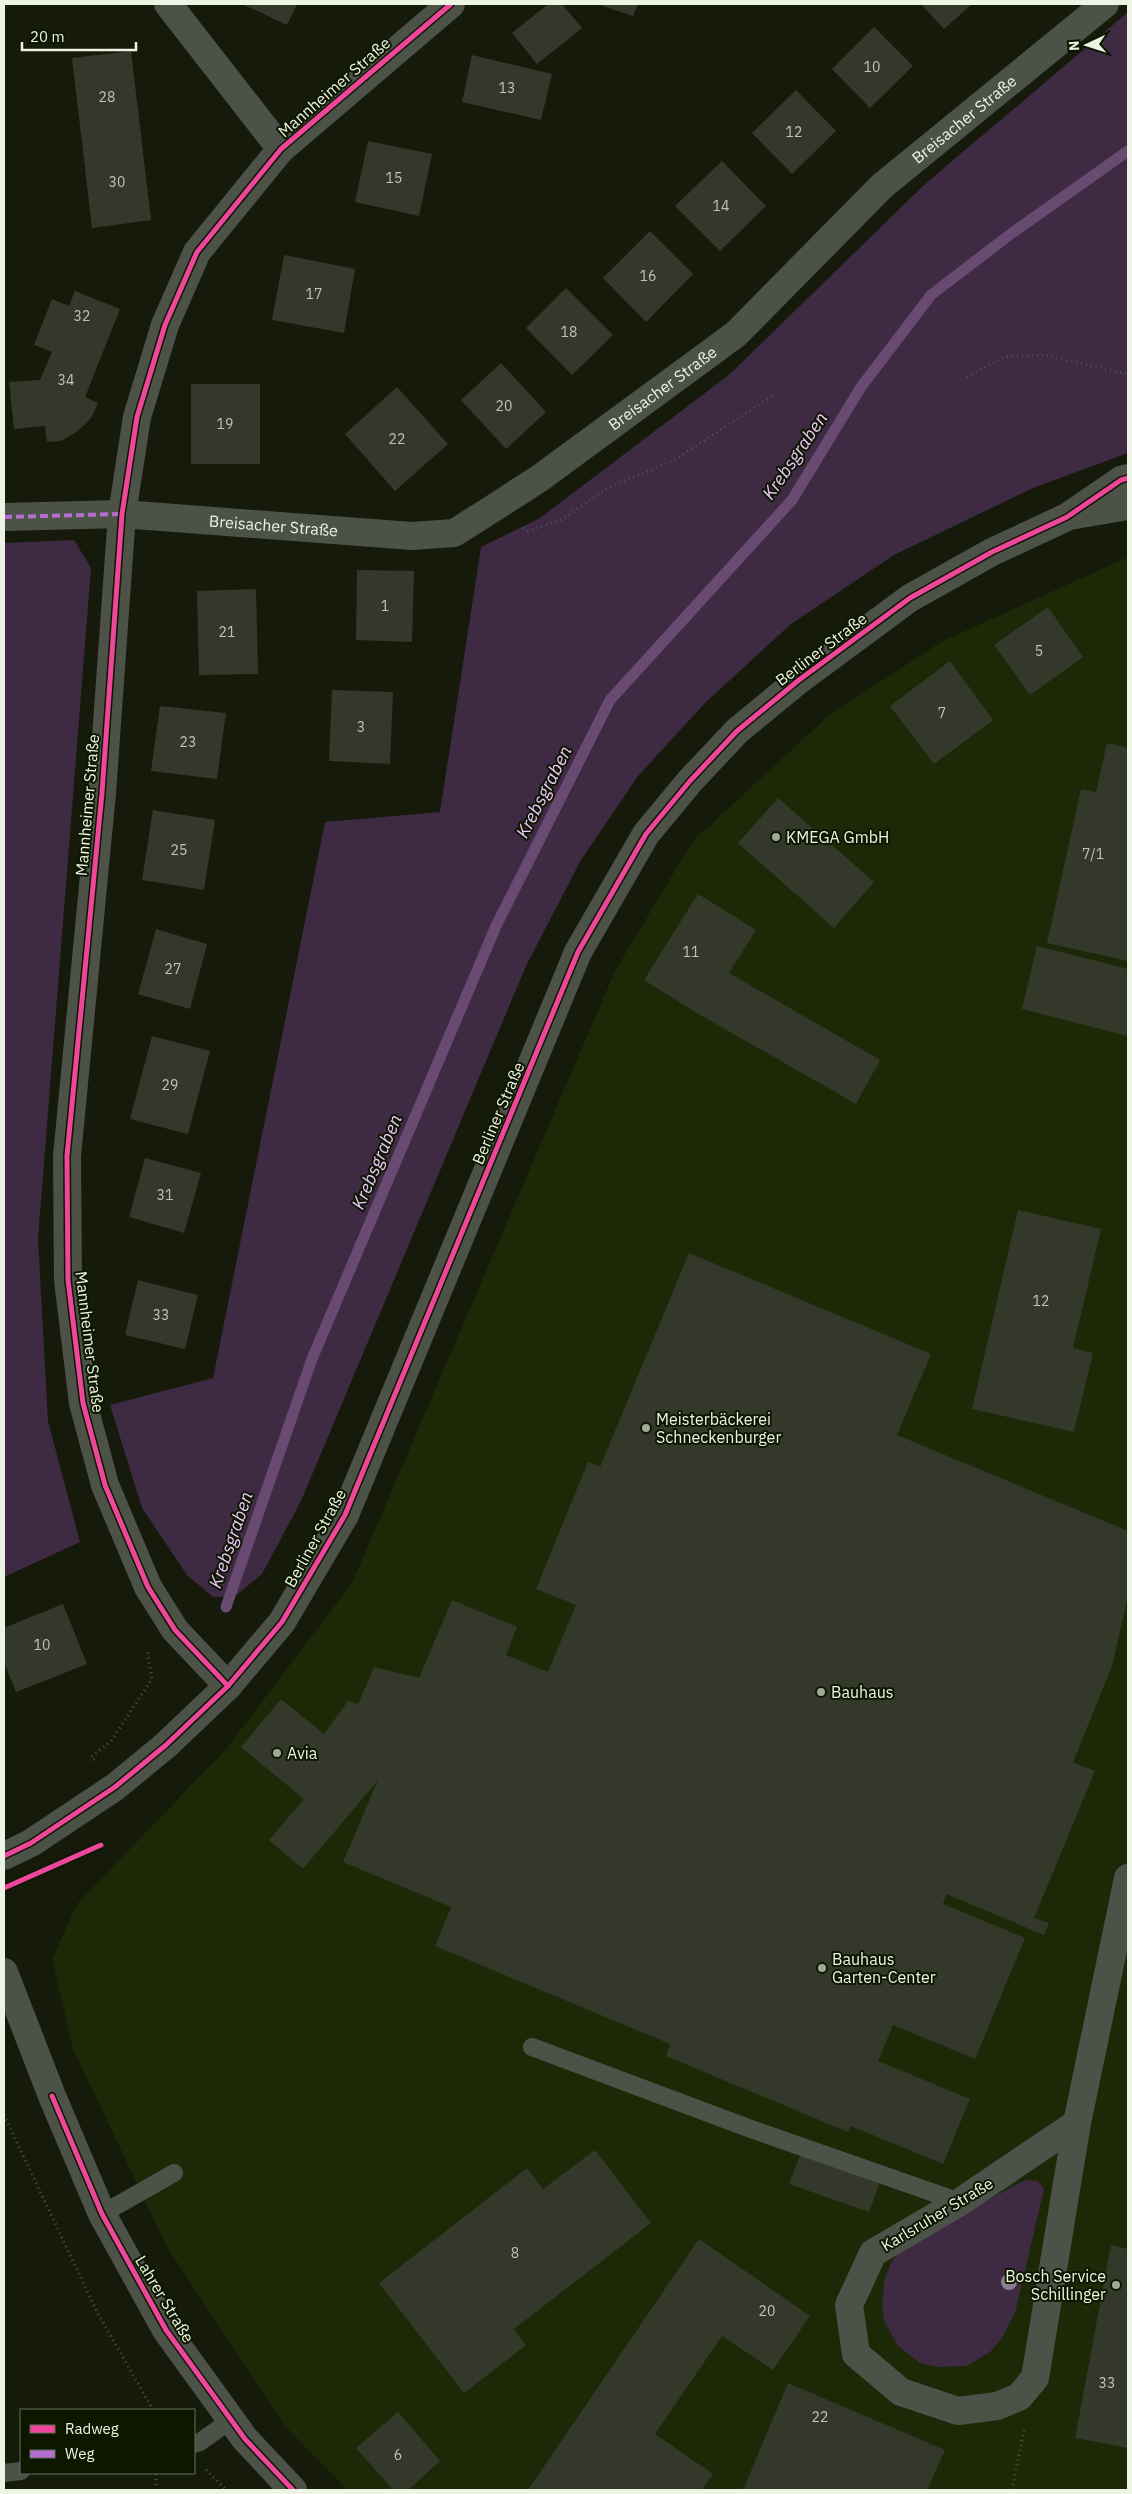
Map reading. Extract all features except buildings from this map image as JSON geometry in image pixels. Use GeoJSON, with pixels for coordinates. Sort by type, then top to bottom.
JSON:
{"type":"FeatureCollection","features":[{"type":"Feature","properties":{"kind":"street"},"geometry":{"type":"LineString","coordinates":[[168,4],[281,149]]}},
{"type":"Feature","properties":{"kind":"street","name":"Mannheimer Straße"},"geometry":{"type":"LineString","coordinates":[[228,1686],[175,1630],[148,1588],[105,1485],[83,1404],[68,1280],[67,1156],[102,794],[122,514],[138,417],[165,326],[197,252],[281,149],[451,4]]}},
{"type":"Feature","properties":{"kind":"street","name":"Breisacher Straße"},"geometry":{"type":"LineString","coordinates":[[4,517],[122,514],[412,536],[454,532],[540,478],[736,334],[882,186],[1105,4]]}},
{"type":"Feature","properties":{"kind":"street","name":"Berliner Straße"},"geometry":{"type":"LineString","coordinates":[[4,1856],[32,1843],[114,1787],[166,1745],[228,1686],[282,1622],[345,1515],[578,952],[646,834],[690,781],[737,731],[799,680],[910,598],[992,552],[1067,516],[1121,480],[1128,478]]}},
{"type":"Feature","properties":{"kind":"street","name":"Berliner Straße"},"geometry":{"type":"LineString","coordinates":[[1067,516],[1128,506]]}},
{"type":"Feature","properties":{"kind":"street","name":"Karlsruher Straße"},"geometry":{"type":"LineString","coordinates":[[1077,2123],[960,2202],[873,2253],[849,2305],[856,2354],[900,2392],[958,2411],[997,2406],[1019,2397],[1035,2378],[1077,2123],[1128,1878]]}},
{"type":"Feature","properties":{"kind":"street","name":"Lahrer Straße"},"geometry":{"type":"LineString","coordinates":[[4,1972],[52,2096],[102,2214],[166,2330],[245,2439],[294,2490]]}},
{"type":"Feature","properties":{"kind":"lane"},"geometry":{"type":"LineString","coordinates":[[532,2047],[751,2129],[960,2202]]}},
{"type":"Feature","properties":{"kind":"lane"},"geometry":{"type":"LineString","coordinates":[[102,2214],[174,2173]]}},
{"type":"Feature","properties":{"kind":"lane"},"geometry":{"type":"LineString","coordinates":[[195,2444],[231,2420]]}},
{"type":"Feature","properties":{"kind":"lane"},"geometry":{"type":"LineString","coordinates":[[4,2473],[20,2471]]}},
{"type":"Feature","properties":{"kind":"path"},"geometry":{"type":"LineString","coordinates":[[967,377],[1004,358],[1044,355],[1128,374]]}},
{"type":"Feature","properties":{"kind":"path"},"geometry":{"type":"LineString","coordinates":[[489,511],[528,531],[561,520],[608,487],[673,461],[775,394]]}},
{"type":"Feature","properties":{"kind":"path"},"geometry":{"type":"LineString","coordinates":[[114,1787],[91,1757],[111,1741],[152,1679],[146,1647]]}},
{"type":"Feature","properties":{"kind":"path"},"geometry":{"type":"LineString","coordinates":[[4,2115],[97,2312],[152,2409]]}},
{"type":"Feature","properties":{"kind":"path"},"geometry":{"type":"LineString","coordinates":[[200,2464],[226,2490]]}},
{"type":"Feature","properties":{"kind":"path"},"geometry":{"type":"LineString","coordinates":[[156,2474],[156,2490]]}},
{"type":"Feature","properties":{"kind":"shaded area"},"geometry":{"type":"Polygon","coordinates":[[[1128,12],[1128,453],[1033,488],[894,555],[791,624],[706,702],[638,776],[581,860],[526,966],[301,1501],[262,1574],[234,1597],[213,1597],[187,1575],[142,1508],[110,1405],[213,1378],[325,822],[440,812],[481,547],[540,518],[730,374],[925,184],[1128,12]]]}},
{"type":"Feature","properties":{"kind":"shaded area"},"geometry":{"type":"Polygon","coordinates":[[[74,540],[91,568],[38,1239],[48,1421],[80,1542],[4,1577],[4,543],[74,540]]]}},
{"type":"Feature","properties":{"kind":"shaded area"},"geometry":{"type":"Polygon","coordinates":[[[1128,557],[1128,2490],[347,2490],[284,2425],[167,2247],[73,2049],[52,1959],[77,1904],[227,1748],[352,1583],[615,971],[692,842],[828,716],[941,642],[1128,557]]]}},
{"type":"Feature","properties":{"kind":"shaded area"},"geometry":{"type":"Polygon","coordinates":[[[1025,2180],[1038,2181],[1044,2189],[1015,2313],[1002,2338],[990,2352],[967,2366],[938,2367],[920,2363],[897,2345],[884,2320],[882,2306],[884,2281],[892,2261],[900,2251],[925,2238],[947,2222],[1025,2180]]]}},
{"type":"Feature","properties":{"kind":"waterway","name":"Krebsgraben"},"geometry":{"type":"LineString","coordinates":[[226,1607],[312,1359],[496,926],[610,700],[792,500],[861,387],[931,295],[1012,233],[1128,151]]}},
{"type":"Feature","properties":{"kind":"marked path"},"geometry":{"type":"LineString","coordinates":[[4,517],[122,514]]}},
{"type":"Feature","properties":{"kind":"cycle path"},"geometry":{"type":"LineString","coordinates":[[228,1686],[175,1630],[148,1587],[105,1485],[83,1403],[68,1280],[67,1156],[102,793],[122,514],[137,417],[165,325],[197,252],[281,149],[451,4]]}},
{"type":"Feature","properties":{"kind":"cycle path"},"geometry":{"type":"LineString","coordinates":[[4,1856],[31,1843],[115,1787],[166,1745],[228,1686],[282,1622],[345,1515],[578,952],[646,834],[690,781],[737,731],[799,680],[910,598],[992,552],[1067,517],[1121,480],[1128,478]]}},
{"type":"Feature","properties":{"kind":"cycle path"},"geometry":{"type":"LineString","coordinates":[[4,1888],[101,1845]]}},
{"type":"Feature","properties":{"kind":"cycle path"},"geometry":{"type":"LineString","coordinates":[[52,2096],[102,2214],[166,2330],[245,2439],[293,2490]]}},
{"type":"Feature","properties":{"kind":"place","name":"KMEGA GmbH"},"geometry":{"type":"Point","coordinates":[776,837]}},
{"type":"Feature","properties":{"kind":"place","name":"Meisterbäckerei Schneckenburger"},"geometry":{"type":"Point","coordinates":[646,1428]}},
{"type":"Feature","properties":{"kind":"place","name":"Bauhaus"},"geometry":{"type":"Point","coordinates":[821,1692]}},
{"type":"Feature","properties":{"kind":"place","name":"Avia"},"geometry":{"type":"Point","coordinates":[277,1753]}},
{"type":"Feature","properties":{"kind":"place","name":"Bauhaus Garten-Center"},"geometry":{"type":"Point","coordinates":[822,1968]}},
{"type":"Feature","properties":{"kind":"place","name":"Bosch Service Schillinger"},"geometry":{"type":"Point","coordinates":[1116,2285]}}]}
